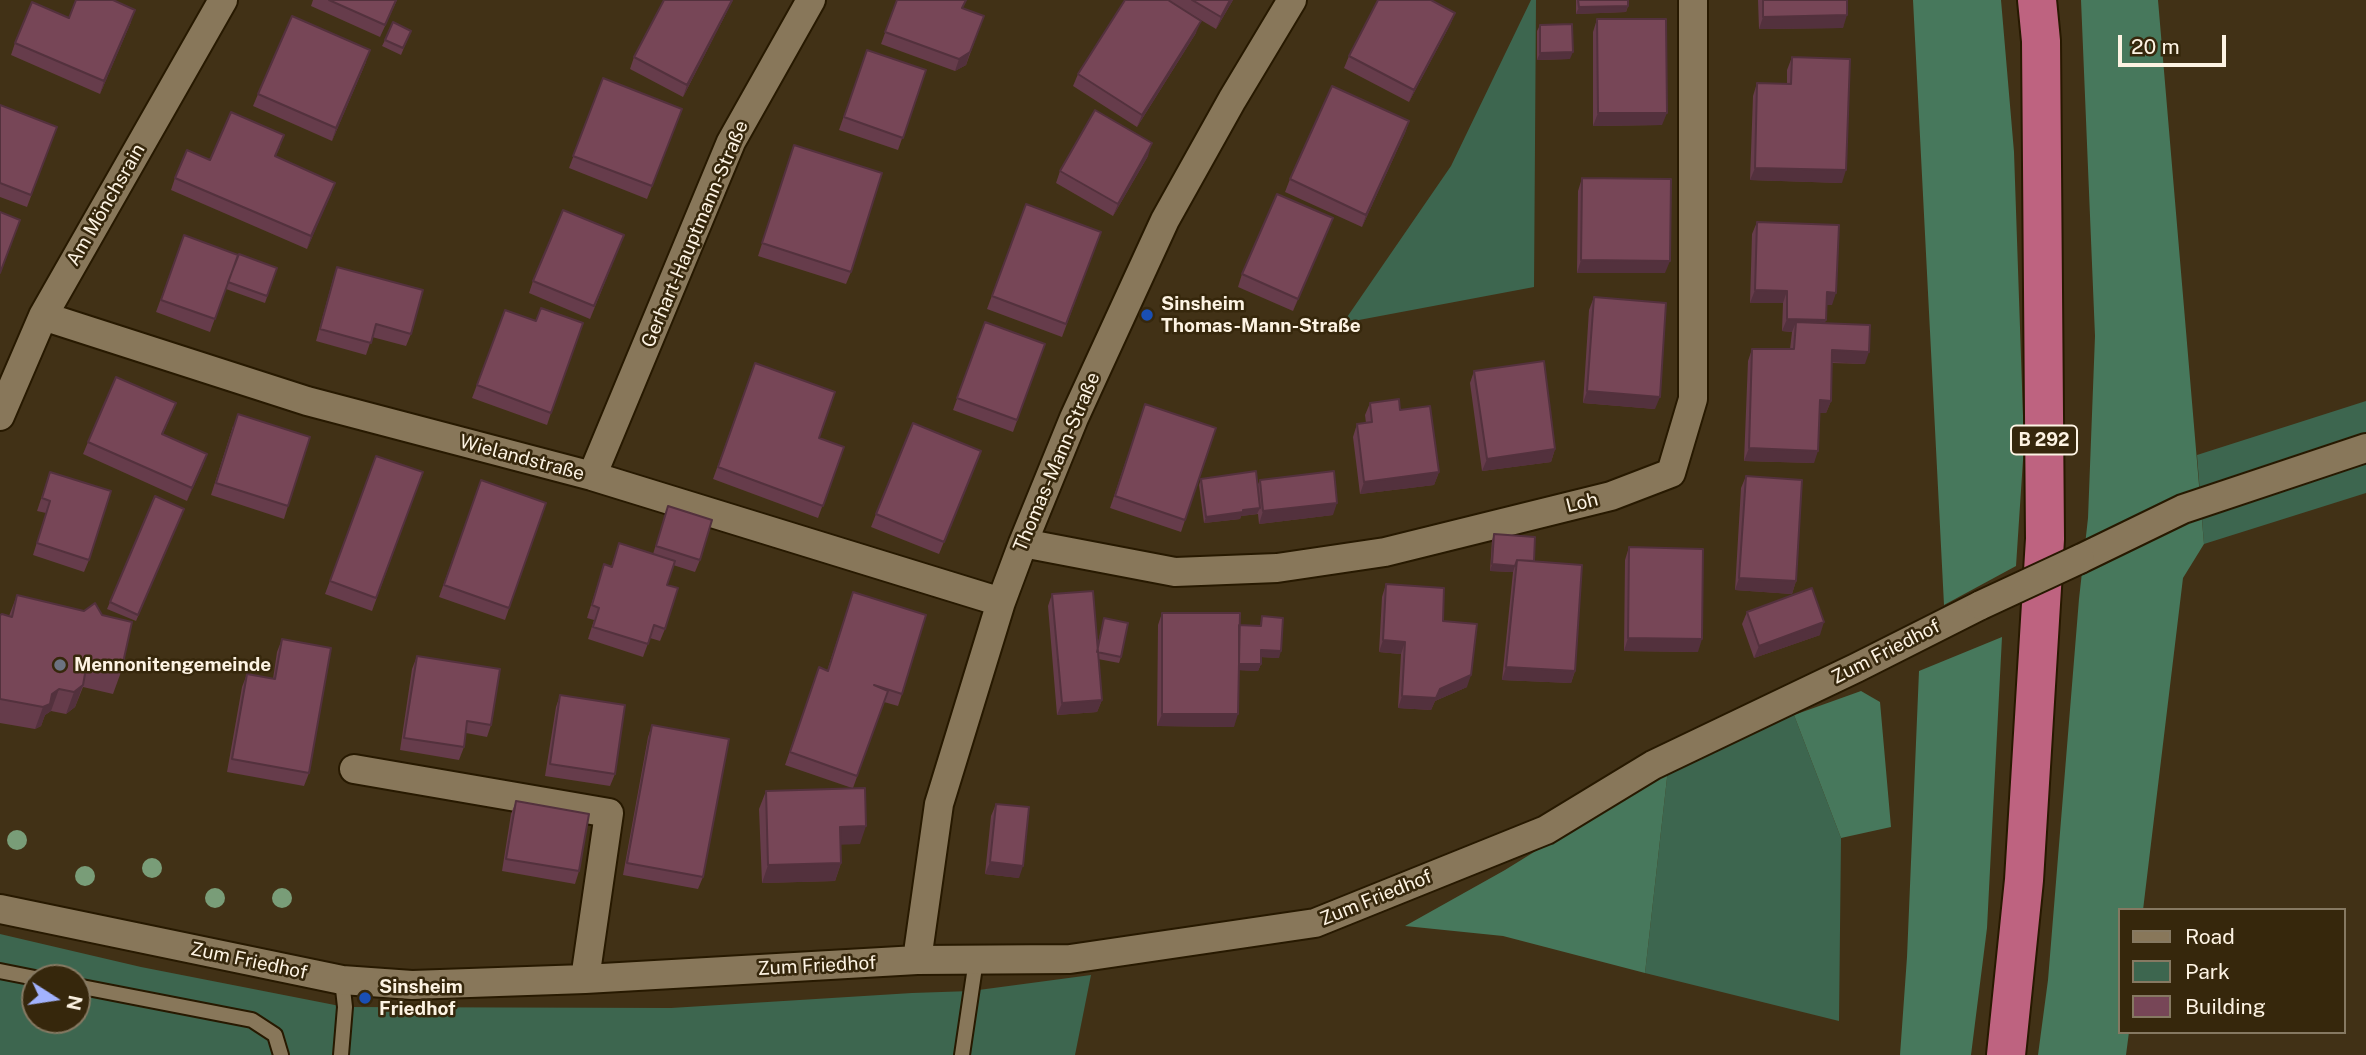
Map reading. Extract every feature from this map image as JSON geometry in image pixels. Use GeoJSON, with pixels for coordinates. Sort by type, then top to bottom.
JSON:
{"type":"FeatureCollection","features":[{"type":"Feature","properties":{"kind":"highway","name":"B 292"},"geometry":{"type":"LineString","coordinates":[[2006,1055],[2024,880],[2045,539],[2040,41],[2037,0]]}},
{"type":"Feature","properties":{"kind":"street","name":"Am Mönchsrain"},"geometry":{"type":"LineString","coordinates":[[0,416],[43,316],[223,0]]}},
{"type":"Feature","properties":{"kind":"street","name":"Gerhart-Hauptmann-Straße"},"geometry":{"type":"LineString","coordinates":[[592,476],[731,142],[811,0]]}},
{"type":"Feature","properties":{"kind":"street","name":"Thomas-Mann-Straße"},"geometry":{"type":"LineString","coordinates":[[917,960],[939,804],[1001,602],[1023,543],[1074,418],[1165,220],[1292,0]]}},
{"type":"Feature","properties":{"kind":"street","name":"Loh"},"geometry":{"type":"LineString","coordinates":[[1023,543],[1175,572],[1277,568],[1385,552],[1611,496],[1671,472],[1693,399],[1693,0]]}},
{"type":"Feature","properties":{"kind":"street","name":"Wielandstraße"},"geometry":{"type":"LineString","coordinates":[[43,316],[307,401],[592,476],[1001,602]]}},
{"type":"Feature","properties":{"kind":"street","name":"Zum Friedhof"},"geometry":{"type":"LineString","coordinates":[[0,909],[342,980],[412,985],[585,979],[917,960],[1070,958],[1315,923],[1546,830],[1653,765],[2183,509],[2366,449]]}},
{"type":"Feature","properties":{"kind":"street"},"geometry":{"type":"LineString","coordinates":[[354,769],[610,813],[585,979]]}},
{"type":"Feature","properties":{"kind":"lane"},"geometry":{"type":"LineString","coordinates":[[962,1055],[976,960]]}},
{"type":"Feature","properties":{"kind":"lane"},"geometry":{"type":"LineString","coordinates":[[0,971],[21,975]]}},
{"type":"Feature","properties":{"kind":"lane"},"geometry":{"type":"LineString","coordinates":[[341,1055],[345,1007],[342,980]]}},
{"type":"Feature","properties":{"kind":"lane"},"geometry":{"type":"LineString","coordinates":[[91,989],[252,1020],[275,1035],[281,1055]]}},
{"type":"Feature","properties":{"kind":"green space"},"geometry":{"type":"Polygon","coordinates":[[[1531,0],[1536,0],[1534,287],[1343,323],[1451,166],[1531,0]]]}},
{"type":"Feature","properties":{"kind":"green space"},"geometry":{"type":"Polygon","coordinates":[[[1913,0],[2001,0],[2014,152],[2024,445],[2016,566],[1944,605],[1913,0]]]}},
{"type":"Feature","properties":{"kind":"green space"},"geometry":{"type":"Polygon","coordinates":[[[2081,0],[2158,0],[2204,544],[2183,578],[2143,908],[2118,908],[2118,1034],[2129,1034],[2126,1055],[2038,1055],[2048,980],[2088,518],[2095,336],[2081,0]]]}},
{"type":"Feature","properties":{"kind":"green space"},"geometry":{"type":"Polygon","coordinates":[[[2366,401],[2366,493],[2204,544],[2197,455],[2366,401]]]}},
{"type":"Feature","properties":{"kind":"green space"},"geometry":{"type":"Polygon","coordinates":[[[2002,637],[1987,928],[1971,1055],[1900,1055],[1907,957],[1919,671],[2002,637]]]}},
{"type":"Feature","properties":{"kind":"green space"},"geometry":{"type":"Polygon","coordinates":[[[1861,691],[1880,702],[1891,827],[1841,838],[1794,715],[1861,691]]]}},
{"type":"Feature","properties":{"kind":"green space"},"geometry":{"type":"Polygon","coordinates":[[[1794,715],[1841,838],[1839,1021],[1645,973],[1668,769],[1794,715]]]}},
{"type":"Feature","properties":{"kind":"green space"},"geometry":{"type":"Polygon","coordinates":[[[1668,769],[1645,973],[1503,936],[1405,926],[1505,870],[1668,769]]]}},
{"type":"Feature","properties":{"kind":"green space"},"geometry":{"type":"Polygon","coordinates":[[[0,934],[141,967],[345,1007],[671,1008],[971,991],[1091,975],[1075,1055],[0,1055],[0,934]]]}},
{"type":"Feature","properties":{"kind":"building"},"geometry":{"type":"Polygon","coordinates":[[[76,0],[113,0],[135,10],[104,81],[15,43],[32,2],[69,18],[76,0]]]}},
{"type":"Feature","properties":{"kind":"building"},"geometry":{"type":"Polygon","coordinates":[[[329,0],[396,0],[385,25],[329,0]]]}},
{"type":"Feature","properties":{"kind":"building"},"geometry":{"type":"Polygon","coordinates":[[[664,0],[732,0],[687,85],[634,57],[664,0]]]}},
{"type":"Feature","properties":{"kind":"building"},"geometry":{"type":"Polygon","coordinates":[[[897,0],[966,0],[962,8],[984,16],[970,52],[959,59],[885,32],[897,0]]]}},
{"type":"Feature","properties":{"kind":"building"},"geometry":{"type":"Polygon","coordinates":[[[1125,0],[1168,0],[1201,21],[1142,115],[1078,74],[1125,0]]]}},
{"type":"Feature","properties":{"kind":"building"},"geometry":{"type":"Polygon","coordinates":[[[1192,0],[1230,0],[1221,17],[1192,0]]]}},
{"type":"Feature","properties":{"kind":"building"},"geometry":{"type":"Polygon","coordinates":[[[1378,0],[1431,0],[1455,13],[1414,90],[1349,56],[1378,0]]]}},
{"type":"Feature","properties":{"kind":"building"},"geometry":{"type":"Polygon","coordinates":[[[1578,0],[1628,0],[1628,6],[1579,7],[1578,0]]]}},
{"type":"Feature","properties":{"kind":"building"},"geometry":{"type":"Polygon","coordinates":[[[1763,0],[1847,0],[1847,15],[1763,17],[1763,0]]]}},
{"type":"Feature","properties":{"kind":"building"},"geometry":{"type":"Polygon","coordinates":[[[292,16],[370,50],[336,128],[258,94],[292,16]]]}},
{"type":"Feature","properties":{"kind":"building"},"geometry":{"type":"Polygon","coordinates":[[[1597,19],[1666,19],[1667,113],[1598,113],[1597,19]]]}},
{"type":"Feature","properties":{"kind":"building"},"geometry":{"type":"Polygon","coordinates":[[[393,22],[411,31],[403,48],[385,40],[393,22]]]}},
{"type":"Feature","properties":{"kind":"building"},"geometry":{"type":"Polygon","coordinates":[[[1572,24],[1573,52],[1540,53],[1540,25],[1572,24]]]}},
{"type":"Feature","properties":{"kind":"building"},"geometry":{"type":"Polygon","coordinates":[[[867,50],[926,70],[903,138],[844,117],[867,50]]]}},
{"type":"Feature","properties":{"kind":"building"},"geometry":{"type":"Polygon","coordinates":[[[1792,57],[1850,59],[1846,170],[1755,168],[1757,83],[1791,84],[1792,57]]]}},
{"type":"Feature","properties":{"kind":"building"},"geometry":{"type":"Polygon","coordinates":[[[603,78],[682,109],[652,186],[573,156],[603,78]]]}},
{"type":"Feature","properties":{"kind":"building"},"geometry":{"type":"Polygon","coordinates":[[[1332,86],[1409,121],[1366,215],[1290,179],[1332,86]]]}},
{"type":"Feature","properties":{"kind":"building"},"geometry":{"type":"Polygon","coordinates":[[[0,105],[57,127],[31,195],[0,183],[0,105]]]}},
{"type":"Feature","properties":{"kind":"building"},"geometry":{"type":"Polygon","coordinates":[[[1095,110],[1152,143],[1118,204],[1060,171],[1095,110]]]}},
{"type":"Feature","properties":{"kind":"building"},"geometry":{"type":"Polygon","coordinates":[[[231,112],[284,135],[275,156],[335,183],[311,236],[175,178],[187,150],[210,160],[231,112]]]}},
{"type":"Feature","properties":{"kind":"building"},"geometry":{"type":"Polygon","coordinates":[[[794,145],[882,173],[851,272],[762,243],[794,145]]]}},
{"type":"Feature","properties":{"kind":"building"},"geometry":{"type":"Polygon","coordinates":[[[1582,178],[1671,179],[1670,261],[1581,260],[1582,178]]]}},
{"type":"Feature","properties":{"kind":"building"},"geometry":{"type":"Polygon","coordinates":[[[1277,194],[1333,218],[1298,299],[1242,274],[1277,194]]]}},
{"type":"Feature","properties":{"kind":"building"},"geometry":{"type":"Polygon","coordinates":[[[1026,204],[1101,232],[1066,324],[992,296],[1026,204]]]}},
{"type":"Feature","properties":{"kind":"building"},"geometry":{"type":"Polygon","coordinates":[[[563,210],[624,235],[594,306],[533,281],[563,210]]]}},
{"type":"Feature","properties":{"kind":"building"},"geometry":{"type":"Polygon","coordinates":[[[0,212],[20,220],[0,273],[0,212]]]}},
{"type":"Feature","properties":{"kind":"building"},"geometry":{"type":"Polygon","coordinates":[[[1757,222],[1839,225],[1836,293],[1827,292],[1826,320],[1787,319],[1787,291],[1755,290],[1757,222]]]}},
{"type":"Feature","properties":{"kind":"building"},"geometry":{"type":"Polygon","coordinates":[[[184,235],[238,255],[215,319],[161,300],[184,235]]]}},
{"type":"Feature","properties":{"kind":"building"},"geometry":{"type":"Polygon","coordinates":[[[239,254],[277,268],[267,296],[228,282],[239,254]]]}},
{"type":"Feature","properties":{"kind":"building"},"geometry":{"type":"Polygon","coordinates":[[[337,267],[423,290],[411,334],[376,324],[371,343],[320,329],[337,267]]]}},
{"type":"Feature","properties":{"kind":"building"},"geometry":{"type":"Polygon","coordinates":[[[1594,297],[1666,303],[1660,397],[1587,391],[1594,297]]]}},
{"type":"Feature","properties":{"kind":"building"},"geometry":{"type":"Polygon","coordinates":[[[541,308],[583,323],[551,413],[477,385],[505,310],[536,321],[541,308]]]}},
{"type":"Feature","properties":{"kind":"building"},"geometry":{"type":"Polygon","coordinates":[[[985,322],[1045,344],[1017,420],[957,398],[985,322]]]}},
{"type":"Feature","properties":{"kind":"building"},"geometry":{"type":"Polygon","coordinates":[[[1796,322],[1870,325],[1869,352],[1832,350],[1831,401],[1820,400],[1818,451],[1749,448],[1752,349],[1794,349],[1796,322]]]}},
{"type":"Feature","properties":{"kind":"building"},"geometry":{"type":"Polygon","coordinates":[[[1544,361],[1555,449],[1487,459],[1474,371],[1544,361]]]}},
{"type":"Feature","properties":{"kind":"building"},"geometry":{"type":"Polygon","coordinates":[[[755,363],[835,392],[819,438],[844,447],[823,506],[718,467],[755,363]]]}},
{"type":"Feature","properties":{"kind":"building"},"geometry":{"type":"Polygon","coordinates":[[[116,377],[176,403],[162,434],[207,454],[192,488],[88,442],[116,377]]]}},
{"type":"Feature","properties":{"kind":"building"},"geometry":{"type":"Polygon","coordinates":[[[1399,399],[1400,410],[1430,406],[1439,472],[1364,482],[1357,424],[1372,422],[1370,403],[1399,399]]]}},
{"type":"Feature","properties":{"kind":"building"},"geometry":{"type":"Polygon","coordinates":[[[1145,404],[1216,428],[1185,520],[1115,496],[1145,404]]]}},
{"type":"Feature","properties":{"kind":"building"},"geometry":{"type":"Polygon","coordinates":[[[238,414],[310,437],[288,506],[216,483],[238,414]]]}},
{"type":"Feature","properties":{"kind":"building"},"geometry":{"type":"Polygon","coordinates":[[[913,423],[981,451],[944,542],[876,514],[913,423]]]}},
{"type":"Feature","properties":{"kind":"building"},"geometry":{"type":"Polygon","coordinates":[[[376,456],[423,472],[376,598],[330,581],[376,456]]]}},
{"type":"Feature","properties":{"kind":"building"},"geometry":{"type":"Polygon","coordinates":[[[1256,471],[1260,508],[1206,517],[1201,479],[1256,471]]]}},
{"type":"Feature","properties":{"kind":"building"},"geometry":{"type":"Polygon","coordinates":[[[1334,471],[1337,503],[1263,511],[1260,480],[1334,471]]]}},
{"type":"Feature","properties":{"kind":"building"},"geometry":{"type":"Polygon","coordinates":[[[50,472],[111,491],[89,560],[37,543],[50,501],[42,498],[50,472]]]}},
{"type":"Feature","properties":{"kind":"building"},"geometry":{"type":"Polygon","coordinates":[[[1746,476],[1802,480],[1796,581],[1739,578],[1746,476]]]}},
{"type":"Feature","properties":{"kind":"building"},"geometry":{"type":"Polygon","coordinates":[[[481,480],[546,503],[509,608],[444,585],[481,480]]]}},
{"type":"Feature","properties":{"kind":"building"},"geometry":{"type":"Polygon","coordinates":[[[155,496],[184,509],[138,615],[110,602],[155,496]]]}},
{"type":"Feature","properties":{"kind":"building"},"geometry":{"type":"Polygon","coordinates":[[[668,506],[712,520],[700,560],[656,546],[668,506]]]}},
{"type":"Feature","properties":{"kind":"building"},"geometry":{"type":"Polygon","coordinates":[[[1494,534],[1535,537],[1534,561],[1517,560],[1515,566],[1492,564],[1494,534]]]}},
{"type":"Feature","properties":{"kind":"building"},"geometry":{"type":"Polygon","coordinates":[[[619,543],[675,561],[667,585],[678,588],[665,629],[654,625],[648,644],[593,627],[599,608],[592,605],[604,564],[612,567],[619,543]]]}},
{"type":"Feature","properties":{"kind":"building"},"geometry":{"type":"Polygon","coordinates":[[[1629,547],[1703,549],[1702,639],[1628,638],[1629,547]]]}},
{"type":"Feature","properties":{"kind":"building"},"geometry":{"type":"Polygon","coordinates":[[[1517,560],[1582,565],[1575,671],[1506,667],[1517,560]]]}},
{"type":"Feature","properties":{"kind":"building"},"geometry":{"type":"Polygon","coordinates":[[[1386,584],[1444,588],[1443,621],[1477,624],[1471,675],[1440,689],[1436,698],[1402,696],[1405,642],[1383,640],[1386,584]]]}},
{"type":"Feature","properties":{"kind":"building"},"geometry":{"type":"Polygon","coordinates":[[[1812,588],[1824,622],[1759,646],[1747,612],[1812,588]]]}},
{"type":"Feature","properties":{"kind":"building"},"geometry":{"type":"Polygon","coordinates":[[[1093,591],[1102,700],[1062,703],[1052,594],[1093,591]]]}},
{"type":"Feature","properties":{"kind":"building"},"geometry":{"type":"Polygon","coordinates":[[[853,592],[926,615],[902,694],[874,685],[888,691],[857,776],[790,752],[819,667],[828,671],[853,592]]]}},
{"type":"Feature","properties":{"kind":"building","name":"Mennonitengemeinde"},"geometry":{"type":"Polygon","coordinates":[[[17,595],[84,611],[95,603],[102,615],[132,622],[121,672],[87,663],[83,685],[74,692],[59,689],[52,694],[50,704],[43,707],[0,699],[0,615],[12,617],[17,595]]]}},
{"type":"Feature","properties":{"kind":"building"},"geometry":{"type":"Polygon","coordinates":[[[1162,613],[1240,613],[1238,714],[1162,714],[1162,613]]]}},
{"type":"Feature","properties":{"kind":"building"},"geometry":{"type":"Polygon","coordinates":[[[1262,616],[1283,618],[1281,651],[1261,650],[1261,664],[1239,664],[1239,625],[1261,626],[1262,616]]]}},
{"type":"Feature","properties":{"kind":"building"},"geometry":{"type":"Polygon","coordinates":[[[1104,618],[1128,623],[1121,657],[1097,652],[1104,618]]]}},
{"type":"Feature","properties":{"kind":"building"},"geometry":{"type":"Polygon","coordinates":[[[282,639],[331,648],[309,773],[232,759],[247,674],[275,679],[282,639]]]}},
{"type":"Feature","properties":{"kind":"building"},"geometry":{"type":"Polygon","coordinates":[[[417,656],[500,669],[491,725],[467,721],[464,747],[404,738],[417,656]]]}},
{"type":"Feature","properties":{"kind":"building"},"geometry":{"type":"Polygon","coordinates":[[[560,695],[625,705],[615,774],[550,764],[560,695]]]}},
{"type":"Feature","properties":{"kind":"building"},"geometry":{"type":"Polygon","coordinates":[[[652,725],[729,739],[703,877],[627,863],[652,725]]]}},
{"type":"Feature","properties":{"kind":"building"},"geometry":{"type":"Polygon","coordinates":[[[865,788],[866,826],[840,827],[841,863],[768,865],[766,791],[865,788]]]}},
{"type":"Feature","properties":{"kind":"building"},"geometry":{"type":"Polygon","coordinates":[[[516,801],[589,814],[579,871],[506,859],[516,801]]]}},
{"type":"Feature","properties":{"kind":"building"},"geometry":{"type":"Polygon","coordinates":[[[996,804],[1029,807],[1023,866],[990,862],[996,804]]]}},
{"type":"Feature","properties":{"kind":"place","name":"Sinsheim Thomas-Mann-Straße"},"geometry":{"type":"Point","coordinates":[1147,315]}},
{"type":"Feature","properties":{"kind":"place","name":"Mennonitengemeinde"},"geometry":{"type":"Point","coordinates":[60,665]}},
{"type":"Feature","properties":{"kind":"place","name":"Sinsheim Friedhof"},"geometry":{"type":"Point","coordinates":[365,998]}}]}
